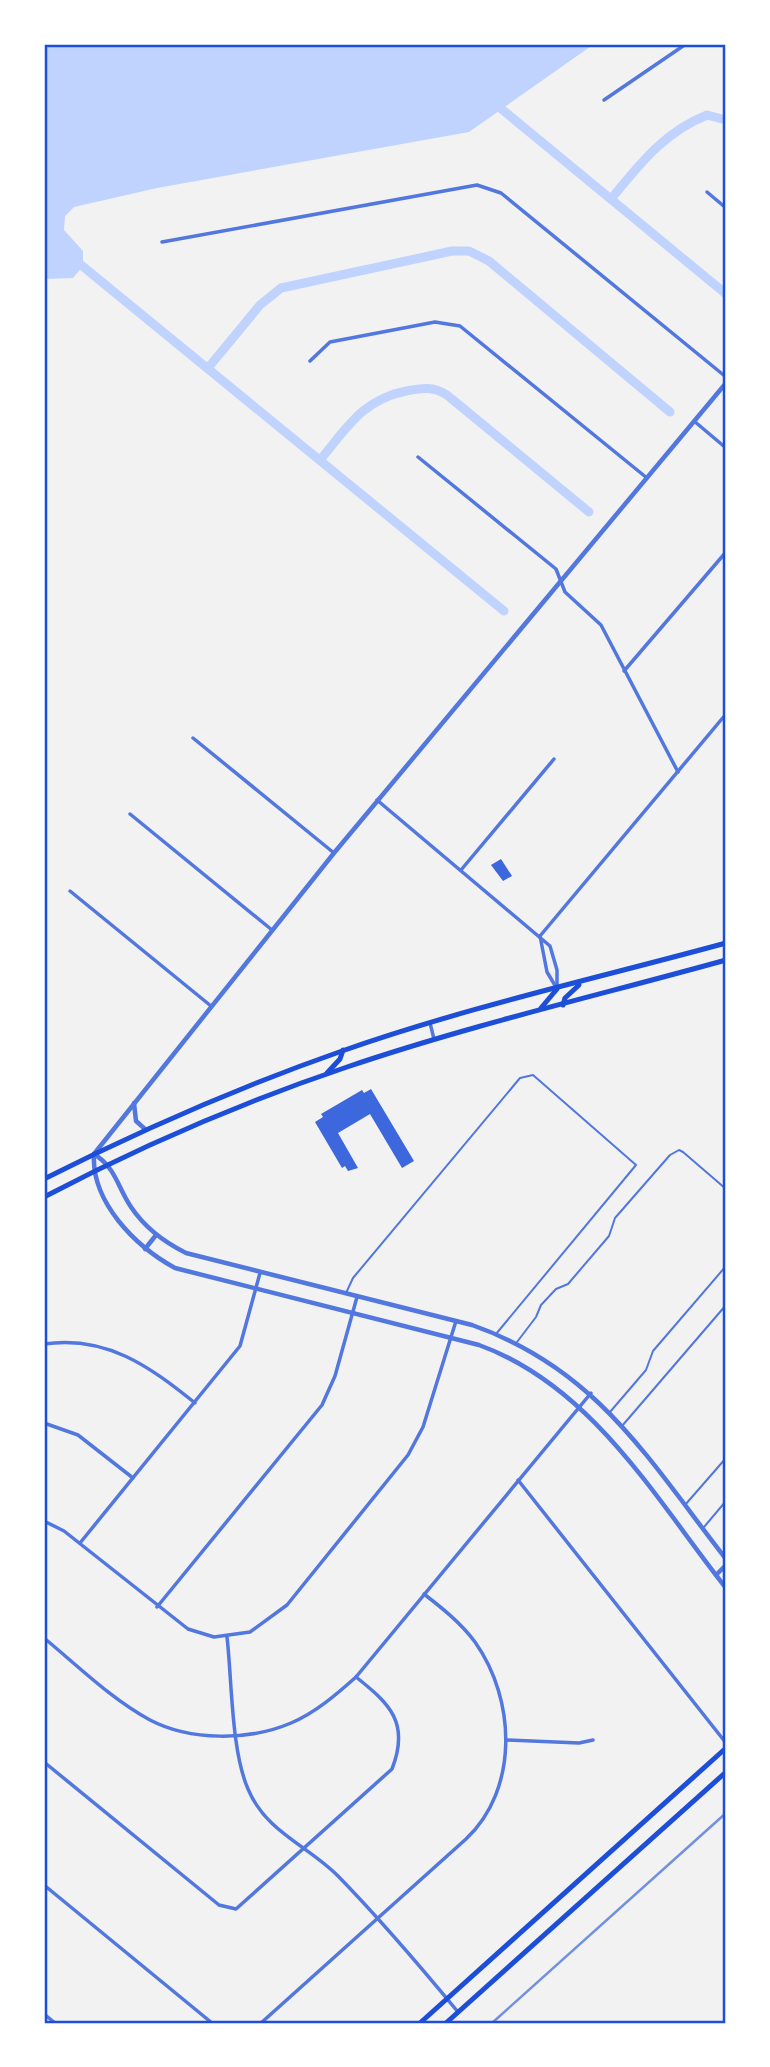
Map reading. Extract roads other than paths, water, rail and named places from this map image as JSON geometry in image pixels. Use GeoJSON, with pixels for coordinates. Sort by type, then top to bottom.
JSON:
{"type":"FeatureCollection","features":[{"type":"Feature","properties":{"kind":"main road"},"geometry":{"type":"LineString","coordinates":[[44,1179],[145,1129],[253,1084],[343,1051],[430,1023],[726,943]]}},
{"type":"Feature","properties":{"kind":"main road"},"geometry":{"type":"LineString","coordinates":[[44,1196],[93,1171],[258,1100],[325,1075],[434,1040],[726,960]]}},
{"type":"Feature","properties":{"kind":"main road"},"geometry":{"type":"LineString","coordinates":[[563,1004],[570,992],[585,981]]}},
{"type":"Feature","properties":{"kind":"main road"},"geometry":{"type":"LineString","coordinates":[[535,1012],[549,1001],[557,989]]}},
{"type":"Feature","properties":{"kind":"main road"},"geometry":{"type":"LineString","coordinates":[[325,1075],[340,1059],[343,1051]]}},
{"type":"Feature","properties":{"kind":"main road"},"geometry":{"type":"LineString","coordinates":[[253,1084],[258,1100]]}},
{"type":"Feature","properties":{"kind":"main road"},"geometry":{"type":"LineString","coordinates":[[420,2023],[726,1745]]}},
{"type":"Feature","properties":{"kind":"main road"},"geometry":{"type":"LineString","coordinates":[[446,2023],[726,1772]]}},
{"type":"Feature","properties":{"kind":"main road"},"geometry":{"type":"LineString","coordinates":[[613,1849],[625,1863]]}},
{"type":"Feature","properties":{"kind":"street"},"geometry":{"type":"LineString","coordinates":[[604,100],[686,44]]}},
{"type":"Feature","properties":{"kind":"street"},"geometry":{"type":"LineString","coordinates":[[162,242],[477,185],[486,186],[501,193],[726,377]]}},
{"type":"Feature","properties":{"kind":"street"},"geometry":{"type":"LineString","coordinates":[[707,192],[726,208]]}},
{"type":"Feature","properties":{"kind":"street"},"geometry":{"type":"LineString","coordinates":[[310,361],[330,342],[435,322],[452,323],[460,326],[647,478]]}},
{"type":"Feature","properties":{"kind":"street"},"geometry":{"type":"LineString","coordinates":[[726,383],[377,800],[272,930],[94,1154],[93,1171],[117,1219],[145,1248],[189,1273],[479,1345],[521,1363],[556,1386],[603,1431],[726,1588]]}},
{"type":"Feature","properties":{"kind":"street"},"geometry":{"type":"LineString","coordinates":[[694,421],[726,447]]}},
{"type":"Feature","properties":{"kind":"street"},"geometry":{"type":"LineString","coordinates":[[418,457],[556,569],[565,592],[601,625],[678,772]]}},
{"type":"Feature","properties":{"kind":"street"},"geometry":{"type":"LineString","coordinates":[[624,671],[726,552]]}},
{"type":"Feature","properties":{"kind":"street"},"geometry":{"type":"LineString","coordinates":[[557,989],[547,972],[540,951],[540,936],[726,714]]}},
{"type":"Feature","properties":{"kind":"street"},"geometry":{"type":"LineString","coordinates":[[192,738],[334,853]]}},
{"type":"Feature","properties":{"kind":"street"},"geometry":{"type":"LineString","coordinates":[[461,870],[554,759]]}},
{"type":"Feature","properties":{"kind":"street"},"geometry":{"type":"LineString","coordinates":[[377,800],[550,946],[557,970],[557,989]]}},
{"type":"Feature","properties":{"kind":"street"},"geometry":{"type":"LineString","coordinates":[[130,814],[272,930]]}},
{"type":"Feature","properties":{"kind":"street"},"geometry":{"type":"LineString","coordinates":[[70,891],[211,1006]]}},
{"type":"Feature","properties":{"kind":"street"},"geometry":{"type":"LineString","coordinates":[[430,1023],[434,1040]]}},
{"type":"Feature","properties":{"kind":"street"},"geometry":{"type":"LineString","coordinates":[[134,1103],[136,1121],[145,1129]]}},
{"type":"Feature","properties":{"kind":"street"},"geometry":{"type":"LineString","coordinates":[[94,1154],[110,1164],[133,1210],[156,1234],[196,1257],[456,1321],[516,1342],[555,1365],[591,1393],[610,1413],[726,1559]]}},
{"type":"Feature","properties":{"kind":"street"},"geometry":{"type":"LineString","coordinates":[[145,1248],[156,1234]]}},
{"type":"Feature","properties":{"kind":"street"},"geometry":{"type":"LineString","coordinates":[[80,1543],[240,1346],[260,1273]]}},
{"type":"Feature","properties":{"kind":"street"},"geometry":{"type":"LineString","coordinates":[[157,1607],[322,1405],[335,1376],[357,1297]]}},
{"type":"Feature","properties":{"kind":"street"},"geometry":{"type":"LineString","coordinates":[[44,1521],[80,1543],[157,1607],[188,1629],[205,1635],[228,1636],[250,1632],[287,1605],[400,1465],[423,1427],[456,1321]]}},
{"type":"Feature","properties":{"kind":"street"},"geometry":{"type":"LineString","coordinates":[[44,1344],[84,1343],[117,1351],[148,1366],[195,1403]]}},
{"type":"Feature","properties":{"kind":"street"},"geometry":{"type":"LineString","coordinates":[[44,1638],[119,1700],[150,1720],[211,1736],[237,1735],[291,1723],[338,1693],[356,1676],[591,1393]]}},
{"type":"Feature","properties":{"kind":"street"},"geometry":{"type":"LineString","coordinates":[[44,1423],[78,1435],[133,1478]]}},
{"type":"Feature","properties":{"kind":"street"},"geometry":{"type":"LineString","coordinates":[[519,1480],[726,1745]]}},
{"type":"Feature","properties":{"kind":"street"},"geometry":{"type":"LineString","coordinates":[[716,1575],[726,1565]]}},
{"type":"Feature","properties":{"kind":"street"},"geometry":{"type":"LineString","coordinates":[[261,2023],[483,1823],[500,1787],[506,1741],[502,1703],[476,1644],[464,1629],[424,1594]]}},
{"type":"Feature","properties":{"kind":"street"},"geometry":{"type":"LineString","coordinates":[[228,1636],[242,1772],[258,1810],[304,1851],[338,1876],[458,2012]]}},
{"type":"Feature","properties":{"kind":"street"},"geometry":{"type":"LineString","coordinates":[[44,1762],[219,1905],[236,1909],[244,1905],[383,1780],[397,1756],[399,1732],[393,1713],[384,1700],[356,1676]]}},
{"type":"Feature","properties":{"kind":"street"},"geometry":{"type":"LineString","coordinates":[[506,1741],[579,1743],[593,1740]]}},
{"type":"Feature","properties":{"kind":"street"},"geometry":{"type":"LineString","coordinates":[[44,1885],[212,2023]]}},
{"type":"Feature","properties":{"kind":"street"},"geometry":{"type":"LineString","coordinates":[[44,2014],[55,2023]]}},
{"type":"Feature","properties":{"kind":"lane"},"geometry":{"type":"LineString","coordinates":[[345,1294],[358,1273],[520,1078],[533,1075],[636,1165],[496,1334]]}},
{"type":"Feature","properties":{"kind":"lane"},"geometry":{"type":"LineString","coordinates":[[516,1342],[536,1317],[541,1305],[556,1289],[568,1284],[609,1236],[615,1218],[670,1155],[679,1150],[683,1152],[726,1189]]}},
{"type":"Feature","properties":{"kind":"lane"},"geometry":{"type":"LineString","coordinates":[[610,1413],[646,1370],[653,1351],[726,1266]]}},
{"type":"Feature","properties":{"kind":"lane"},"geometry":{"type":"LineString","coordinates":[[621,1426],[726,1305]]}},
{"type":"Feature","properties":{"kind":"lane"},"geometry":{"type":"LineString","coordinates":[[685,1506],[726,1458]]}},
{"type":"Feature","properties":{"kind":"lane"},"geometry":{"type":"LineString","coordinates":[[703,1529],[726,1501]]}},
{"type":"Feature","properties":{"kind":"water"},"geometry":{"type":"Polygon","coordinates":[[[44,44],[594,44],[469,132],[157,188],[74,207],[65,216],[64,230],[83,251],[83,266],[73,278],[44,279],[44,44]]]}},
{"type":"Feature","properties":{"kind":"waterway"},"geometry":{"type":"LineString","coordinates":[[493,102],[726,294]]}},
{"type":"Feature","properties":{"kind":"waterway"},"geometry":{"type":"LineString","coordinates":[[611,199],[653,151],[678,131],[707,115],[726,120]]}},
{"type":"Feature","properties":{"kind":"waterway"},"geometry":{"type":"LineString","coordinates":[[208,368],[260,305],[281,288],[452,251],[469,251],[489,261],[670,412]]}},
{"type":"Feature","properties":{"kind":"waterway"},"geometry":{"type":"LineString","coordinates":[[75,260],[504,611]]}},
{"type":"Feature","properties":{"kind":"waterway"},"geometry":{"type":"LineString","coordinates":[[320,460],[347,426],[378,401],[406,391],[432,389],[447,395],[589,512]]}},
{"type":"Feature","properties":{"kind":"railway"},"geometry":{"type":"LineString","coordinates":[[492,2023],[726,1813]]}}]}
